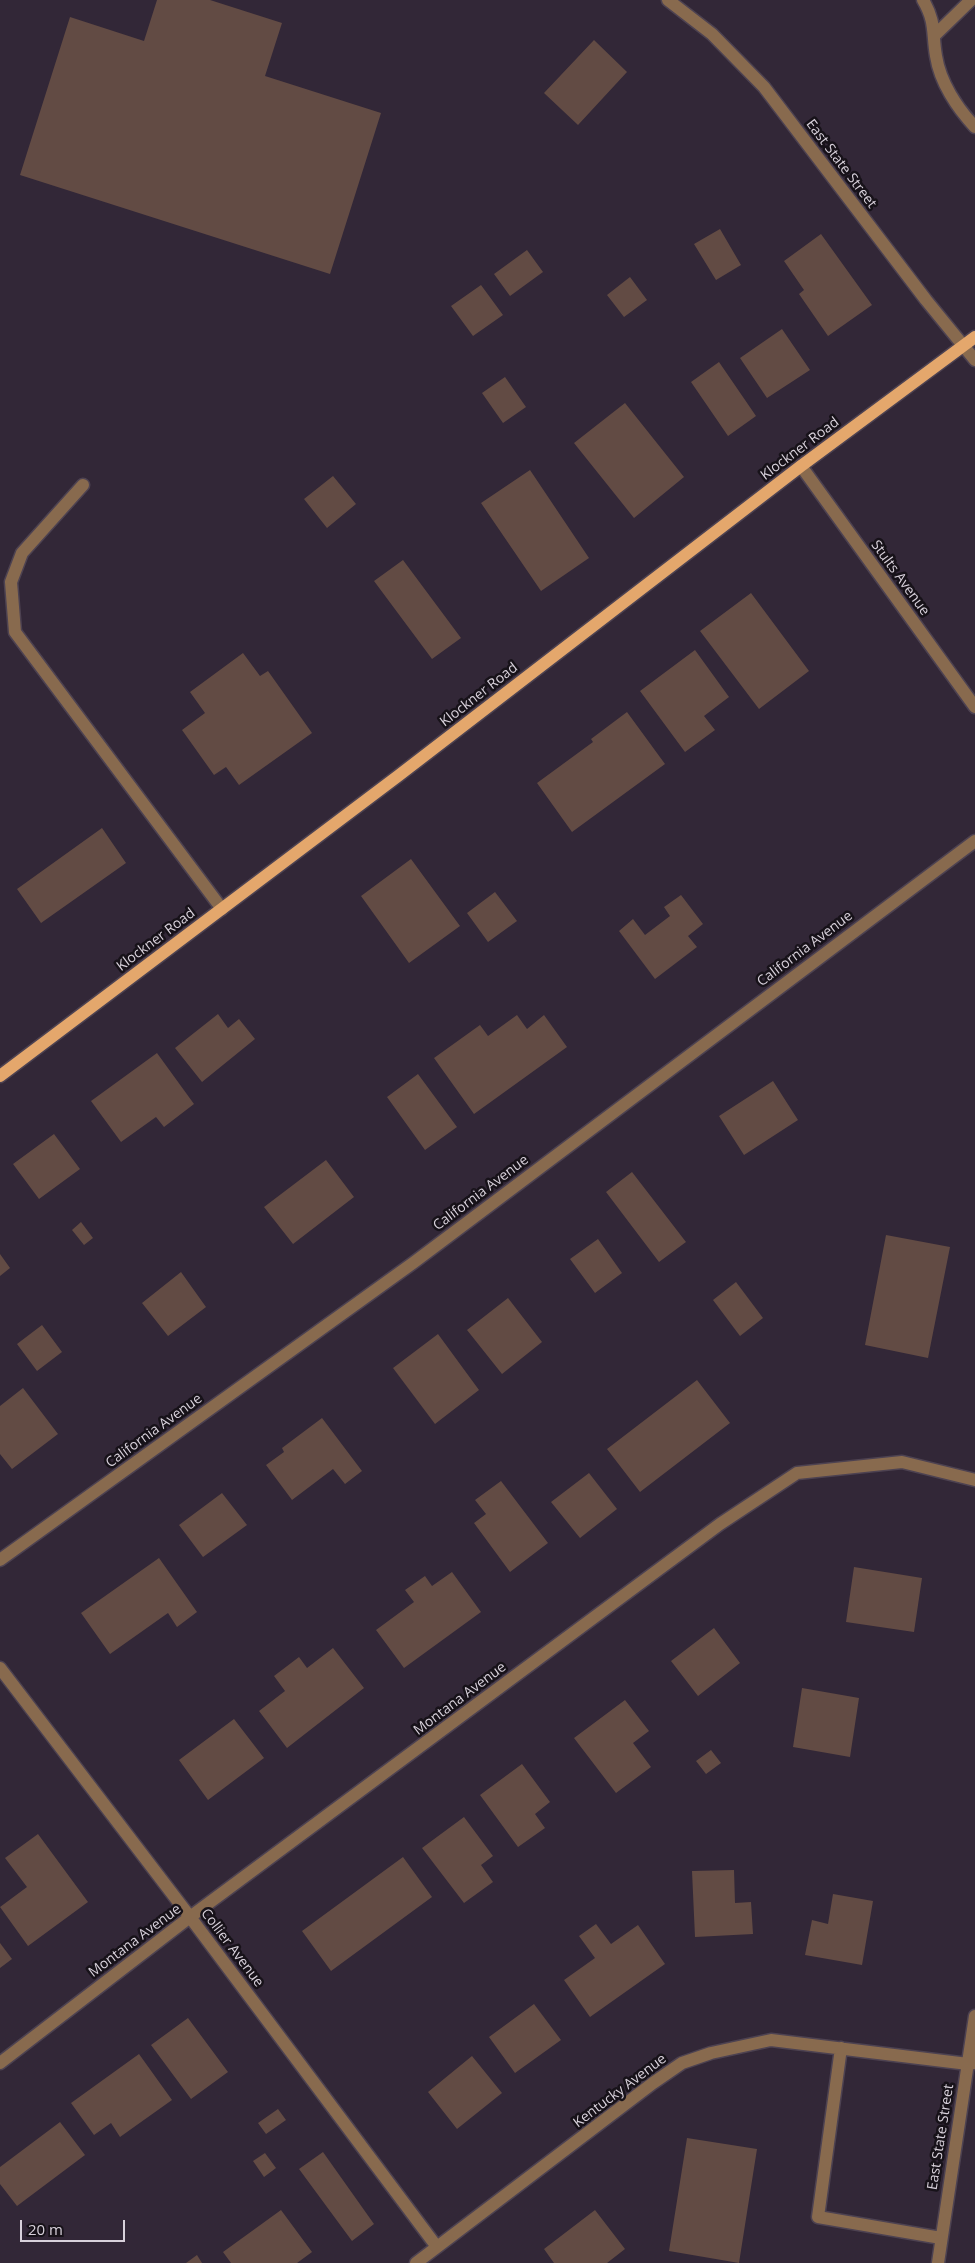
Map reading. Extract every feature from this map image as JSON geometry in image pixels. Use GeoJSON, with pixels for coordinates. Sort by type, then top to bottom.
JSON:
{"type":"FeatureCollection","features":[{"type":"Feature","properties":{"kind":"main road","name":"Klockner Road"},"geometry":{"type":"LineString","coordinates":[[0,1076],[414,764],[801,466],[975,337]]}},
{"type":"Feature","properties":{"kind":"street","name":"East State Street"},"geometry":{"type":"LineString","coordinates":[[668,0],[712,34],[764,87],[926,300],[975,360]]}},
{"type":"Feature","properties":{"kind":"street"},"geometry":{"type":"LineString","coordinates":[[923,0],[930,12],[935,35],[936,56],[942,75],[952,98],[975,127]]}},
{"type":"Feature","properties":{"kind":"street"},"geometry":{"type":"LineString","coordinates":[[935,35],[971,0]]}},
{"type":"Feature","properties":{"kind":"street","name":"Stults Avenue"},"geometry":{"type":"LineString","coordinates":[[801,466],[975,707]]}},
{"type":"Feature","properties":{"kind":"street"},"geometry":{"type":"LineString","coordinates":[[83,485],[22,553],[11,582],[16,632],[222,909]]}},
{"type":"Feature","properties":{"kind":"street","name":"California Avenue"},"geometry":{"type":"LineString","coordinates":[[0,1560],[421,1257],[975,841]]}},
{"type":"Feature","properties":{"kind":"street","name":"Montana Avenue"},"geometry":{"type":"LineString","coordinates":[[0,2063],[190,1917],[720,1524],[797,1473],[902,1462],[975,1480]]}},
{"type":"Feature","properties":{"kind":"street","name":"Collier Avenue"},"geometry":{"type":"LineString","coordinates":[[0,1668],[190,1917],[437,2247]]}},
{"type":"Feature","properties":{"kind":"street","name":"East State Street"},"geometry":{"type":"LineString","coordinates":[[938,2263],[971,2063],[975,2016]]}},
{"type":"Feature","properties":{"kind":"street","name":"Kentucky Avenue"},"geometry":{"type":"LineString","coordinates":[[416,2263],[682,2063],[711,2053],[771,2040],[971,2063]]}},
{"type":"Feature","properties":{"kind":"street"},"geometry":{"type":"LineString","coordinates":[[842,2048],[818,2217],[941,2238]]}},
{"type":"Feature","properties":{"kind":"building"},"geometry":{"type":"Polygon","coordinates":[[[157,0],[210,0],[282,23],[265,76],[381,113],[330,274],[20,175],[70,17],[144,41],[157,0]]]}},
{"type":"Feature","properties":{"kind":"building"},"geometry":{"type":"Polygon","coordinates":[[[594,40],[627,72],[578,125],[544,93],[594,40]]]}},
{"type":"Feature","properties":{"kind":"building"},"geometry":{"type":"Polygon","coordinates":[[[720,229],[741,265],[716,280],[694,244],[720,229]]]}},
{"type":"Feature","properties":{"kind":"building"},"geometry":{"type":"Polygon","coordinates":[[[821,234],[872,305],[828,336],[799,294],[804,290],[784,261],[821,234]]]}},
{"type":"Feature","properties":{"kind":"building"},"geometry":{"type":"Polygon","coordinates":[[[527,250],[543,272],[510,296],[494,274],[527,250]]]}},
{"type":"Feature","properties":{"kind":"building"},"geometry":{"type":"Polygon","coordinates":[[[630,277],[647,300],[624,317],[607,295],[630,277]]]}},
{"type":"Feature","properties":{"kind":"building"},"geometry":{"type":"Polygon","coordinates":[[[481,285],[503,315],[473,336],[451,306],[481,285]]]}},
{"type":"Feature","properties":{"kind":"building"},"geometry":{"type":"Polygon","coordinates":[[[782,329],[810,370],[767,398],[740,358],[782,329]]]}},
{"type":"Feature","properties":{"kind":"building"},"geometry":{"type":"Polygon","coordinates":[[[719,362],[756,416],[728,436],[691,382],[719,362]]]}},
{"type":"Feature","properties":{"kind":"building"},"geometry":{"type":"Polygon","coordinates":[[[505,377],[526,407],[503,423],[482,393],[505,377]]]}},
{"type":"Feature","properties":{"kind":"building"},"geometry":{"type":"Polygon","coordinates":[[[625,403],[684,477],[634,518],[574,443],[625,403]]]}},
{"type":"Feature","properties":{"kind":"building"},"geometry":{"type":"Polygon","coordinates":[[[530,470],[589,558],[541,591],[481,503],[530,470]]]}},
{"type":"Feature","properties":{"kind":"building"},"geometry":{"type":"Polygon","coordinates":[[[333,476],[356,504],[327,528],[304,499],[333,476]]]}},
{"type":"Feature","properties":{"kind":"building"},"geometry":{"type":"Polygon","coordinates":[[[403,560],[461,638],[432,659],[374,581],[403,560]]]}},
{"type":"Feature","properties":{"kind":"building"},"geometry":{"type":"Polygon","coordinates":[[[751,593],[809,671],[759,709],[700,631],[751,593]]]}},
{"type":"Feature","properties":{"kind":"building"},"geometry":{"type":"Polygon","coordinates":[[[695,650],[729,697],[704,716],[715,730],[685,752],[640,691],[695,650]]]}},
{"type":"Feature","properties":{"kind":"building"},"geometry":{"type":"Polygon","coordinates":[[[243,653],[260,676],[268,671],[312,733],[239,785],[226,767],[214,775],[182,730],[205,713],[190,692],[243,653]]]}},
{"type":"Feature","properties":{"kind":"building"},"geometry":{"type":"Polygon","coordinates":[[[627,712],[665,764],[572,832],[537,783],[593,742],[591,739],[627,712]]]}},
{"type":"Feature","properties":{"kind":"building"},"geometry":{"type":"Polygon","coordinates":[[[102,828],[126,863],[41,923],[17,889],[102,828]]]}},
{"type":"Feature","properties":{"kind":"building"},"geometry":{"type":"Polygon","coordinates":[[[411,859],[460,926],[409,963],[361,896],[411,859]]]}},
{"type":"Feature","properties":{"kind":"building"},"geometry":{"type":"Polygon","coordinates":[[[495,892],[517,921],[488,942],[467,913],[495,892]]]}},
{"type":"Feature","properties":{"kind":"building"},"geometry":{"type":"Polygon","coordinates":[[[681,895],[703,924],[688,936],[697,947],[655,979],[619,931],[633,919],[645,935],[670,916],[664,907],[681,895]]]}},
{"type":"Feature","properties":{"kind":"building"},"geometry":{"type":"Polygon","coordinates":[[[218,1014],[228,1028],[239,1019],[255,1039],[202,1082],[175,1048],[218,1014]]]}},
{"type":"Feature","properties":{"kind":"building"},"geometry":{"type":"Polygon","coordinates":[[[517,1015],[527,1029],[544,1015],[567,1047],[474,1114],[434,1058],[480,1025],[488,1036],[517,1015]]]}},
{"type":"Feature","properties":{"kind":"building"},"geometry":{"type":"Polygon","coordinates":[[[157,1053],[194,1104],[164,1127],[156,1117],[121,1142],[91,1101],[157,1053]]]}},
{"type":"Feature","properties":{"kind":"building"},"geometry":{"type":"Polygon","coordinates":[[[418,1074],[457,1127],[425,1150],[387,1097],[418,1074]]]}},
{"type":"Feature","properties":{"kind":"building"},"geometry":{"type":"Polygon","coordinates":[[[773,1081],[798,1120],[744,1155],[719,1116],[773,1081]]]}},
{"type":"Feature","properties":{"kind":"building"},"geometry":{"type":"Polygon","coordinates":[[[54,1134],[80,1169],[39,1199],[13,1164],[54,1134]]]}},
{"type":"Feature","properties":{"kind":"building"},"geometry":{"type":"Polygon","coordinates":[[[326,1160],[354,1197],[293,1244],[264,1207],[326,1160]]]}},
{"type":"Feature","properties":{"kind":"building"},"geometry":{"type":"Polygon","coordinates":[[[632,1172],[686,1242],[659,1262],[606,1192],[632,1172]]]}},
{"type":"Feature","properties":{"kind":"building"},"geometry":{"type":"Polygon","coordinates":[[[81,1222],[93,1238],[84,1245],[72,1230],[81,1222]]]}},
{"type":"Feature","properties":{"kind":"building"},"geometry":{"type":"Polygon","coordinates":[[[886,1235],[950,1247],[928,1358],[865,1345],[886,1235]]]}},
{"type":"Feature","properties":{"kind":"building"},"geometry":{"type":"Polygon","coordinates":[[[598,1239],[622,1273],[595,1293],[570,1259],[598,1239]]]}},
{"type":"Feature","properties":{"kind":"building"},"geometry":{"type":"Polygon","coordinates":[[[0,1254],[10,1268],[0,1276],[0,1254]]]}},
{"type":"Feature","properties":{"kind":"building"},"geometry":{"type":"Polygon","coordinates":[[[181,1272],[206,1307],[168,1336],[142,1303],[181,1272]]]}},
{"type":"Feature","properties":{"kind":"building"},"geometry":{"type":"Polygon","coordinates":[[[736,1282],[763,1318],[740,1336],[713,1300],[736,1282]]]}},
{"type":"Feature","properties":{"kind":"building"},"geometry":{"type":"Polygon","coordinates":[[[508,1298],[542,1342],[502,1374],[467,1330],[508,1298]]]}},
{"type":"Feature","properties":{"kind":"building"},"geometry":{"type":"Polygon","coordinates":[[[42,1325],[62,1352],[37,1371],[17,1344],[42,1325]]]}},
{"type":"Feature","properties":{"kind":"building"},"geometry":{"type":"Polygon","coordinates":[[[438,1334],[479,1390],[435,1424],[393,1368],[438,1334]]]}},
{"type":"Feature","properties":{"kind":"building"},"geometry":{"type":"Polygon","coordinates":[[[697,1380],[730,1423],[640,1492],[607,1449],[697,1380]]]}},
{"type":"Feature","properties":{"kind":"building"},"geometry":{"type":"Polygon","coordinates":[[[23,1388],[58,1434],[12,1469],[0,1454],[0,1406],[23,1388]]]}},
{"type":"Feature","properties":{"kind":"building"},"geometry":{"type":"Polygon","coordinates":[[[322,1418],[362,1471],[345,1484],[333,1469],[292,1500],[266,1465],[284,1452],[282,1448],[322,1418]]]}},
{"type":"Feature","properties":{"kind":"building"},"geometry":{"type":"Polygon","coordinates":[[[589,1473],[617,1509],[580,1538],[551,1502],[589,1473]]]}},
{"type":"Feature","properties":{"kind":"building"},"geometry":{"type":"Polygon","coordinates":[[[501,1481],[548,1543],[510,1572],[474,1523],[486,1514],[475,1500],[501,1481]]]}},
{"type":"Feature","properties":{"kind":"building"},"geometry":{"type":"Polygon","coordinates":[[[222,1493],[247,1525],[203,1557],[179,1525],[222,1493]]]}},
{"type":"Feature","properties":{"kind":"building"},"geometry":{"type":"Polygon","coordinates":[[[159,1558],[197,1612],[177,1627],[168,1613],[110,1654],[81,1613],[159,1558]]]}},
{"type":"Feature","properties":{"kind":"building"},"geometry":{"type":"Polygon","coordinates":[[[854,1567],[922,1578],[914,1632],[846,1622],[854,1567]]]}},
{"type":"Feature","properties":{"kind":"building"},"geometry":{"type":"Polygon","coordinates":[[[452,1572],[481,1612],[404,1668],[376,1630],[414,1602],[405,1590],[425,1576],[432,1586],[452,1572]]]}},
{"type":"Feature","properties":{"kind":"building"},"geometry":{"type":"Polygon","coordinates":[[[714,1628],[740,1663],[698,1696],[671,1661],[714,1628]]]}},
{"type":"Feature","properties":{"kind":"building"},"geometry":{"type":"Polygon","coordinates":[[[333,1648],[364,1688],[287,1748],[259,1711],[285,1691],[274,1676],[299,1657],[307,1668],[333,1648]]]}},
{"type":"Feature","properties":{"kind":"building"},"geometry":{"type":"Polygon","coordinates":[[[802,1688],[859,1698],[850,1757],[793,1747],[802,1688]]]}},
{"type":"Feature","properties":{"kind":"building"},"geometry":{"type":"Polygon","coordinates":[[[625,1700],[649,1731],[633,1743],[651,1767],[616,1793],[574,1738],[625,1700]]]}},
{"type":"Feature","properties":{"kind":"building"},"geometry":{"type":"Polygon","coordinates":[[[234,1719],[264,1758],[208,1800],[179,1760],[234,1719]]]}},
{"type":"Feature","properties":{"kind":"building"},"geometry":{"type":"Polygon","coordinates":[[[711,1750],[721,1763],[706,1774],[696,1761],[711,1750]]]}},
{"type":"Feature","properties":{"kind":"building"},"geometry":{"type":"Polygon","coordinates":[[[522,1764],[550,1802],[535,1814],[545,1828],[518,1847],[480,1795],[522,1764]]]}},
{"type":"Feature","properties":{"kind":"building"},"geometry":{"type":"Polygon","coordinates":[[[464,1817],[493,1856],[481,1865],[493,1882],[464,1903],[422,1848],[464,1817]]]}},
{"type":"Feature","properties":{"kind":"building"},"geometry":{"type":"Polygon","coordinates":[[[38,1834],[88,1902],[28,1946],[0,1907],[27,1887],[5,1858],[38,1834]]]}},
{"type":"Feature","properties":{"kind":"building"},"geometry":{"type":"Polygon","coordinates":[[[403,1857],[432,1897],[331,1971],[302,1931],[403,1857]]]}},
{"type":"Feature","properties":{"kind":"building"},"geometry":{"type":"Polygon","coordinates":[[[734,1870],[735,1903],[751,1902],[753,1934],[695,1937],[692,1871],[734,1870]]]}},
{"type":"Feature","properties":{"kind":"building"},"geometry":{"type":"Polygon","coordinates":[[[833,1894],[873,1901],[862,1965],[805,1955],[812,1920],[828,1924],[833,1894]]]}},
{"type":"Feature","properties":{"kind":"building"},"geometry":{"type":"Polygon","coordinates":[[[596,1924],[611,1944],[638,1925],[665,1964],[590,2017],[564,1980],[595,1958],[579,1936],[596,1924]]]}},
{"type":"Feature","properties":{"kind":"building"},"geometry":{"type":"Polygon","coordinates":[[[0,1943],[12,1959],[0,1968],[0,1943]]]}},
{"type":"Feature","properties":{"kind":"building"},"geometry":{"type":"Polygon","coordinates":[[[534,2004],[561,2040],[515,2073],[489,2037],[534,2004]]]}},
{"type":"Feature","properties":{"kind":"building"},"geometry":{"type":"Polygon","coordinates":[[[188,2018],[228,2072],[191,2099],[151,2045],[188,2018]]]}},
{"type":"Feature","properties":{"kind":"building"},"geometry":{"type":"Polygon","coordinates":[[[139,2054],[172,2100],[120,2137],[111,2123],[94,2135],[71,2103],[139,2054]]]}},
{"type":"Feature","properties":{"kind":"building"},"geometry":{"type":"Polygon","coordinates":[[[472,2056],[502,2093],[457,2129],[428,2092],[472,2056]]]}},
{"type":"Feature","properties":{"kind":"building"},"geometry":{"type":"Polygon","coordinates":[[[278,2109],[286,2120],[266,2134],[258,2123],[278,2109]]]}},
{"type":"Feature","properties":{"kind":"building"},"geometry":{"type":"Polygon","coordinates":[[[60,2122],[85,2155],[17,2206],[0,2184],[0,2167],[60,2122]]]}},
{"type":"Feature","properties":{"kind":"building"},"geometry":{"type":"Polygon","coordinates":[[[687,2138],[757,2149],[739,2263],[669,2251],[687,2138]]]}},
{"type":"Feature","properties":{"kind":"building"},"geometry":{"type":"Polygon","coordinates":[[[323,2152],[374,2224],[352,2241],[299,2169],[323,2152]]]}},
{"type":"Feature","properties":{"kind":"building"},"geometry":{"type":"Polygon","coordinates":[[[265,2153],[276,2168],[264,2177],[253,2161],[265,2153]]]}},
{"type":"Feature","properties":{"kind":"building"},"geometry":{"type":"Polygon","coordinates":[[[281,2210],[312,2252],[297,2263],[231,2263],[223,2252],[281,2210]]]}},
{"type":"Feature","properties":{"kind":"building"},"geometry":{"type":"Polygon","coordinates":[[[595,2210],[625,2249],[607,2263],[554,2263],[544,2249],[595,2210]]]}},
{"type":"Feature","properties":{"kind":"building"},"geometry":{"type":"Polygon","coordinates":[[[197,2255],[202,2263],[186,2263],[197,2255]]]}}]}
